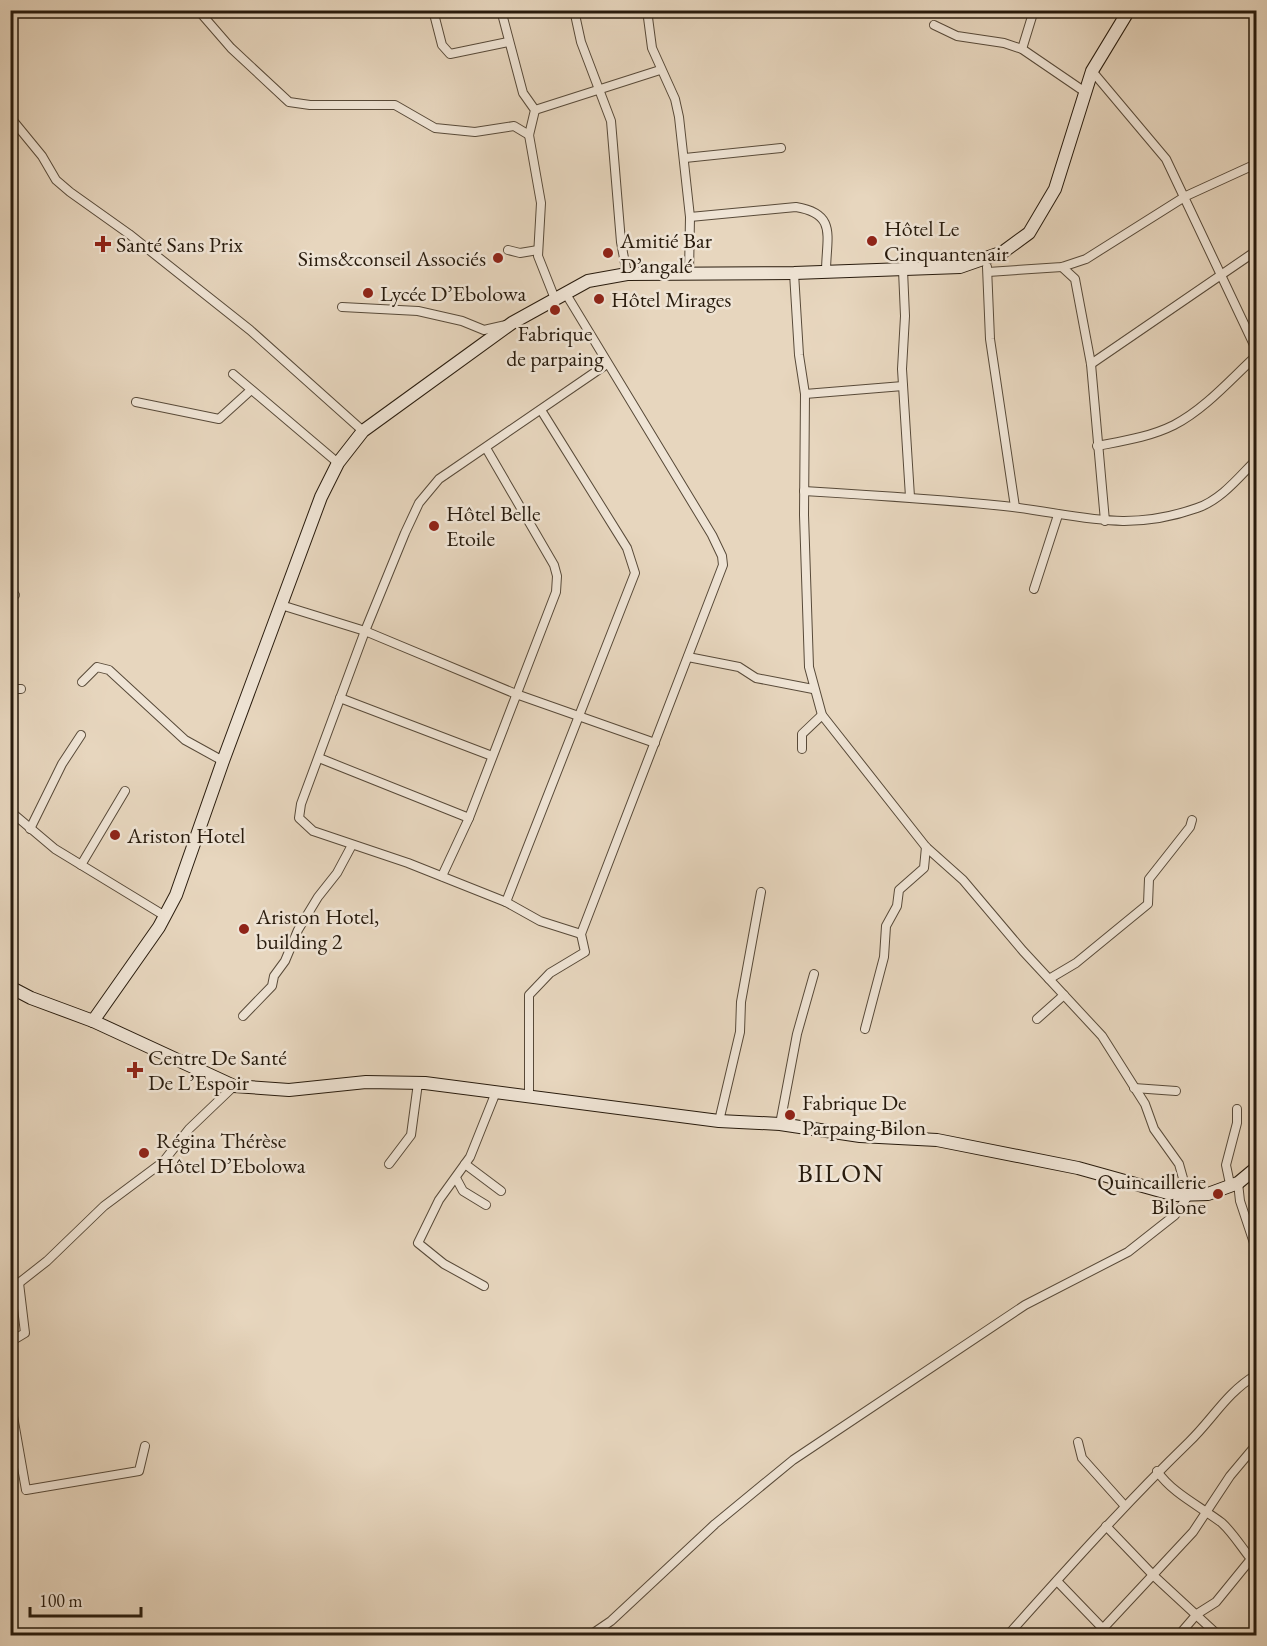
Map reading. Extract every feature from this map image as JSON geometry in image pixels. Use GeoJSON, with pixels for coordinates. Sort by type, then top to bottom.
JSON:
{"type":"FeatureCollection","features":[{"type":"Feature","properties":{"kind":"street"},"geometry":{"type":"LineString","coordinates":[[198,10],[231,48],[289,102],[310,105],[395,105],[435,128],[475,132],[514,126],[529,135]]}},
{"type":"Feature","properties":{"kind":"street"},"geometry":{"type":"LineString","coordinates":[[434,10],[442,45],[450,54],[508,42]]}},
{"type":"Feature","properties":{"kind":"street"},"geometry":{"type":"LineString","coordinates":[[501,10],[523,93],[535,110],[529,135],[541,203],[538,256],[561,296],[607,364],[722,556],[718,579],[580,934],[585,952],[550,973],[529,995],[530,1096]]}},
{"type":"Feature","properties":{"kind":"street"},"geometry":{"type":"LineString","coordinates":[[574,10],[581,42],[611,121],[621,242],[627,274]]}},
{"type":"Feature","properties":{"kind":"street"},"geometry":{"type":"LineString","coordinates":[[647,10],[652,48],[675,99],[690,217],[689,274]]}},
{"type":"Feature","properties":{"kind":"street"},"geometry":{"type":"LineString","coordinates":[[1022,49],[1035,10]]}},
{"type":"Feature","properties":{"kind":"street"},"geometry":{"type":"LineString","coordinates":[[987,266],[1019,242],[1036,223],[1055,189],[1092,70],[1129,10]]}},
{"type":"Feature","properties":{"kind":"street"},"geometry":{"type":"LineString","coordinates":[[934,25],[957,36],[1004,43],[1022,49],[1085,92]]}},
{"type":"Feature","properties":{"kind":"street"},"geometry":{"type":"LineString","coordinates":[[535,110],[660,70]]}},
{"type":"Feature","properties":{"kind":"street"},"geometry":{"type":"LineString","coordinates":[[1092,70],[1166,159],[1186,196],[1220,274],[1257,349]]}},
{"type":"Feature","properties":{"kind":"street"},"geometry":{"type":"LineString","coordinates":[[10,117],[42,156],[56,180],[129,234],[250,330],[363,431]]}},
{"type":"Feature","properties":{"kind":"street"},"geometry":{"type":"LineString","coordinates":[[684,158],[781,148]]}},
{"type":"Feature","properties":{"kind":"street"},"geometry":{"type":"LineString","coordinates":[[93,1021],[165,916],[176,895],[321,497],[338,463],[363,431],[512,323],[588,281],[627,274],[794,273],[987,266],[1062,267],[1081,261],[1186,196],[1257,164]]}},
{"type":"Feature","properties":{"kind":"street"},"geometry":{"type":"LineString","coordinates":[[690,217],[796,207],[813,210],[821,214],[826,222],[826,272]]}},
{"type":"Feature","properties":{"kind":"street"},"geometry":{"type":"LineString","coordinates":[[508,250],[520,253],[538,250]]}},
{"type":"Feature","properties":{"kind":"street"},"geometry":{"type":"LineString","coordinates":[[1091,364],[1220,274],[1257,251]]}},
{"type":"Feature","properties":{"kind":"street"},"geometry":{"type":"LineString","coordinates":[[1081,261],[1076,279],[1091,364],[1105,521]]}},
{"type":"Feature","properties":{"kind":"street"},"geometry":{"type":"LineString","coordinates":[[987,266],[990,339],[1015,507]]}},
{"type":"Feature","properties":{"kind":"street"},"geometry":{"type":"LineString","coordinates":[[1062,267],[1076,279]]}},
{"type":"Feature","properties":{"kind":"street"},"geometry":{"type":"LineString","coordinates":[[903,270],[903,386],[910,496]]}},
{"type":"Feature","properties":{"kind":"street"},"geometry":{"type":"LineString","coordinates":[[794,273],[805,394],[804,491],[807,615],[813,689],[822,715],[926,847],[963,880],[1108,1044],[1145,1104],[1155,1129],[1179,1164],[1188,1196]]}},
{"type":"Feature","properties":{"kind":"street"},"geometry":{"type":"LineString","coordinates":[[342,308],[418,311],[462,321],[484,330],[512,323]]}},
{"type":"Feature","properties":{"kind":"street"},"geometry":{"type":"LineString","coordinates":[[1097,446],[1148,435],[1174,424],[1201,406],[1257,356]]}},
{"type":"Feature","properties":{"kind":"street"},"geometry":{"type":"LineString","coordinates":[[580,934],[540,921],[506,902],[442,876],[313,831],[299,818],[301,804],[365,630],[419,503],[439,479],[607,364]]}},
{"type":"Feature","properties":{"kind":"street"},"geometry":{"type":"LineString","coordinates":[[233,374],[338,463]]}},
{"type":"Feature","properties":{"kind":"street"},"geometry":{"type":"LineString","coordinates":[[805,394],[903,386]]}},
{"type":"Feature","properties":{"kind":"street"},"geometry":{"type":"LineString","coordinates":[[136,402],[219,419],[251,390]]}},
{"type":"Feature","properties":{"kind":"street"},"geometry":{"type":"LineString","coordinates":[[506,902],[635,573],[627,548],[541,410]]}},
{"type":"Feature","properties":{"kind":"street"},"geometry":{"type":"LineString","coordinates":[[442,876],[469,818],[556,592],[557,576],[542,544],[486,448]]}},
{"type":"Feature","properties":{"kind":"street"},"geometry":{"type":"LineString","coordinates":[[804,491],[910,496],[1137,523],[1199,507],[1221,495],[1257,460]]}},
{"type":"Feature","properties":{"kind":"street"},"geometry":{"type":"LineString","coordinates":[[1034,589],[1058,515]]}},
{"type":"Feature","properties":{"kind":"street"},"geometry":{"type":"LineString","coordinates":[[281,606],[365,630],[516,694],[578,718],[655,743]]}},
{"type":"Feature","properties":{"kind":"street"},"geometry":{"type":"LineString","coordinates":[[688,657],[739,667],[756,678],[813,689]]}},
{"type":"Feature","properties":{"kind":"street"},"geometry":{"type":"LineString","coordinates":[[82,682],[97,667],[109,670],[185,740],[223,761]]}},
{"type":"Feature","properties":{"kind":"street"},"geometry":{"type":"LineString","coordinates":[[10,689],[21,689]]}},
{"type":"Feature","properties":{"kind":"street"},"geometry":{"type":"LineString","coordinates":[[340,698],[492,756]]}},
{"type":"Feature","properties":{"kind":"street"},"geometry":{"type":"LineString","coordinates":[[802,749],[802,734],[822,715]]}},
{"type":"Feature","properties":{"kind":"street"},"geometry":{"type":"LineString","coordinates":[[30,829],[62,764],[81,735]]}},
{"type":"Feature","properties":{"kind":"street"},"geometry":{"type":"LineString","coordinates":[[319,758],[469,818]]}},
{"type":"Feature","properties":{"kind":"street"},"geometry":{"type":"LineString","coordinates":[[81,865],[97,834],[125,791]]}},
{"type":"Feature","properties":{"kind":"street"},"geometry":{"type":"LineString","coordinates":[[10,811],[20,816],[30,829],[81,865],[165,916]]}},
{"type":"Feature","properties":{"kind":"street"},"geometry":{"type":"LineString","coordinates":[[1049,979],[1076,963],[1148,904],[1149,879],[1190,826],[1192,820]]}},
{"type":"Feature","properties":{"kind":"street"},"geometry":{"type":"LineString","coordinates":[[243,1016],[272,986],[274,976],[285,961],[298,930],[318,897],[337,873],[352,845]]}},
{"type":"Feature","properties":{"kind":"street"},"geometry":{"type":"LineString","coordinates":[[865,1029],[884,957],[886,926],[897,906],[899,890],[924,868],[926,847]]}},
{"type":"Feature","properties":{"kind":"street"},"geometry":{"type":"LineString","coordinates":[[720,1121],[740,1032],[741,1002],[761,892]]}},
{"type":"Feature","properties":{"kind":"street"},"geometry":{"type":"LineString","coordinates":[[780,1124],[797,1034],[814,974]]}},
{"type":"Feature","properties":{"kind":"street"},"geometry":{"type":"LineString","coordinates":[[10,987],[31,998],[93,1021],[234,1086],[290,1090],[366,1082],[418,1083],[720,1121],[780,1124],[860,1137],[937,1140],[1078,1168],[1188,1196],[1208,1194],[1234,1183],[1257,1168]]}},
{"type":"Feature","properties":{"kind":"street"},"geometry":{"type":"LineString","coordinates":[[1037,1018],[1064,994]]}},
{"type":"Feature","properties":{"kind":"street"},"geometry":{"type":"LineString","coordinates":[[389,1164],[411,1135],[418,1083]]}},
{"type":"Feature","properties":{"kind":"street"},"geometry":{"type":"LineString","coordinates":[[10,1290],[47,1261],[104,1206],[163,1162],[189,1129],[234,1086]]}},
{"type":"Feature","properties":{"kind":"street"},"geometry":{"type":"LineString","coordinates":[[1134,1088],[1176,1091]]}},
{"type":"Feature","properties":{"kind":"street"},"geometry":{"type":"LineString","coordinates":[[484,1286],[444,1264],[418,1243],[432,1214],[456,1179],[480,1136],[496,1092]]}},
{"type":"Feature","properties":{"kind":"street"},"geometry":{"type":"LineString","coordinates":[[1237,1109],[1237,1123],[1226,1165],[1257,1249]]}},
{"type":"Feature","properties":{"kind":"street"},"geometry":{"type":"LineString","coordinates":[[465,1164],[501,1191]]}},
{"type":"Feature","properties":{"kind":"street"},"geometry":{"type":"LineString","coordinates":[[456,1179],[463,1191],[486,1205]]}},
{"type":"Feature","properties":{"kind":"street"},"geometry":{"type":"LineString","coordinates":[[589,1635],[611,1622],[715,1524],[793,1460],[1025,1305],[1128,1252],[1175,1215],[1188,1196]]}},
{"type":"Feature","properties":{"kind":"street"},"geometry":{"type":"LineString","coordinates":[[10,1342],[25,1333],[19,1283]]}},
{"type":"Feature","properties":{"kind":"street"},"geometry":{"type":"LineString","coordinates":[[1007,1635],[1124,1505],[1191,1440],[1223,1401],[1257,1375]]}},
{"type":"Feature","properties":{"kind":"street"},"geometry":{"type":"LineString","coordinates":[[10,1399],[26,1490],[139,1471],[145,1446]]}},
{"type":"Feature","properties":{"kind":"street"},"geometry":{"type":"LineString","coordinates":[[1078,1442],[1082,1458],[1124,1505]]}},
{"type":"Feature","properties":{"kind":"street"},"geometry":{"type":"LineString","coordinates":[[1095,1635],[1194,1532],[1230,1476],[1257,1445]]}},
{"type":"Feature","properties":{"kind":"street"},"geometry":{"type":"LineString","coordinates":[[1157,1471],[1178,1493],[1224,1525],[1251,1559],[1216,1602],[1197,1614],[1178,1635]]}},
{"type":"Feature","properties":{"kind":"street"},"geometry":{"type":"LineString","coordinates":[[1106,1526],[1154,1576],[1219,1635]]}},
{"type":"Feature","properties":{"kind":"street"},"geometry":{"type":"LineString","coordinates":[[1057,1581],[1110,1635]]}},
{"type":"Feature","properties":{"kind":"place","name":"Hôtel Le Cinquantenair"},"geometry":{"type":"Point","coordinates":[872,241]}},
{"type":"Feature","properties":{"kind":"place","name":"Santé Sans Prix"},"geometry":{"type":"Point","coordinates":[103,244]}},
{"type":"Feature","properties":{"kind":"place","name":"Amitié Bar D’angalé"},"geometry":{"type":"Point","coordinates":[608,253]}},
{"type":"Feature","properties":{"kind":"place","name":"Sims&conseil Associés"},"geometry":{"type":"Point","coordinates":[498,258]}},
{"type":"Feature","properties":{"kind":"place","name":"Lycée D’Ebolowa"},"geometry":{"type":"Point","coordinates":[368,293]}},
{"type":"Feature","properties":{"kind":"place","name":"Hôtel Mirages"},"geometry":{"type":"Point","coordinates":[599,299]}},
{"type":"Feature","properties":{"kind":"place","name":"Fabrique de parpaing"},"geometry":{"type":"Point","coordinates":[555,310]}},
{"type":"Feature","properties":{"kind":"place","name":"Hôtel Belle Etoile"},"geometry":{"type":"Point","coordinates":[434,526]}},
{"type":"Feature","properties":{"kind":"place","name":"Ariston Hotel"},"geometry":{"type":"Point","coordinates":[115,835]}},
{"type":"Feature","properties":{"kind":"place","name":"Ariston Hotel, building 2"},"geometry":{"type":"Point","coordinates":[244,929]}},
{"type":"Feature","properties":{"kind":"place","name":"Centre De Santé De L’Espoir"},"geometry":{"type":"Point","coordinates":[135,1070]}},
{"type":"Feature","properties":{"kind":"place","name":"Fabrique De Parpaing Bilon"},"geometry":{"type":"Point","coordinates":[790,1115]}},
{"type":"Feature","properties":{"kind":"place","name":"Régina Thérèse Hôtel D’Ebolowa"},"geometry":{"type":"Point","coordinates":[144,1153]}},
{"type":"Feature","properties":{"kind":"place","name":"Quincaillerie Bilone"},"geometry":{"type":"Point","coordinates":[1218,1194]}},
{"type":"Feature","properties":{"kind":"district","name":"BILON"},"geometry":{"type":"Point","coordinates":[841,1173]}}]}
